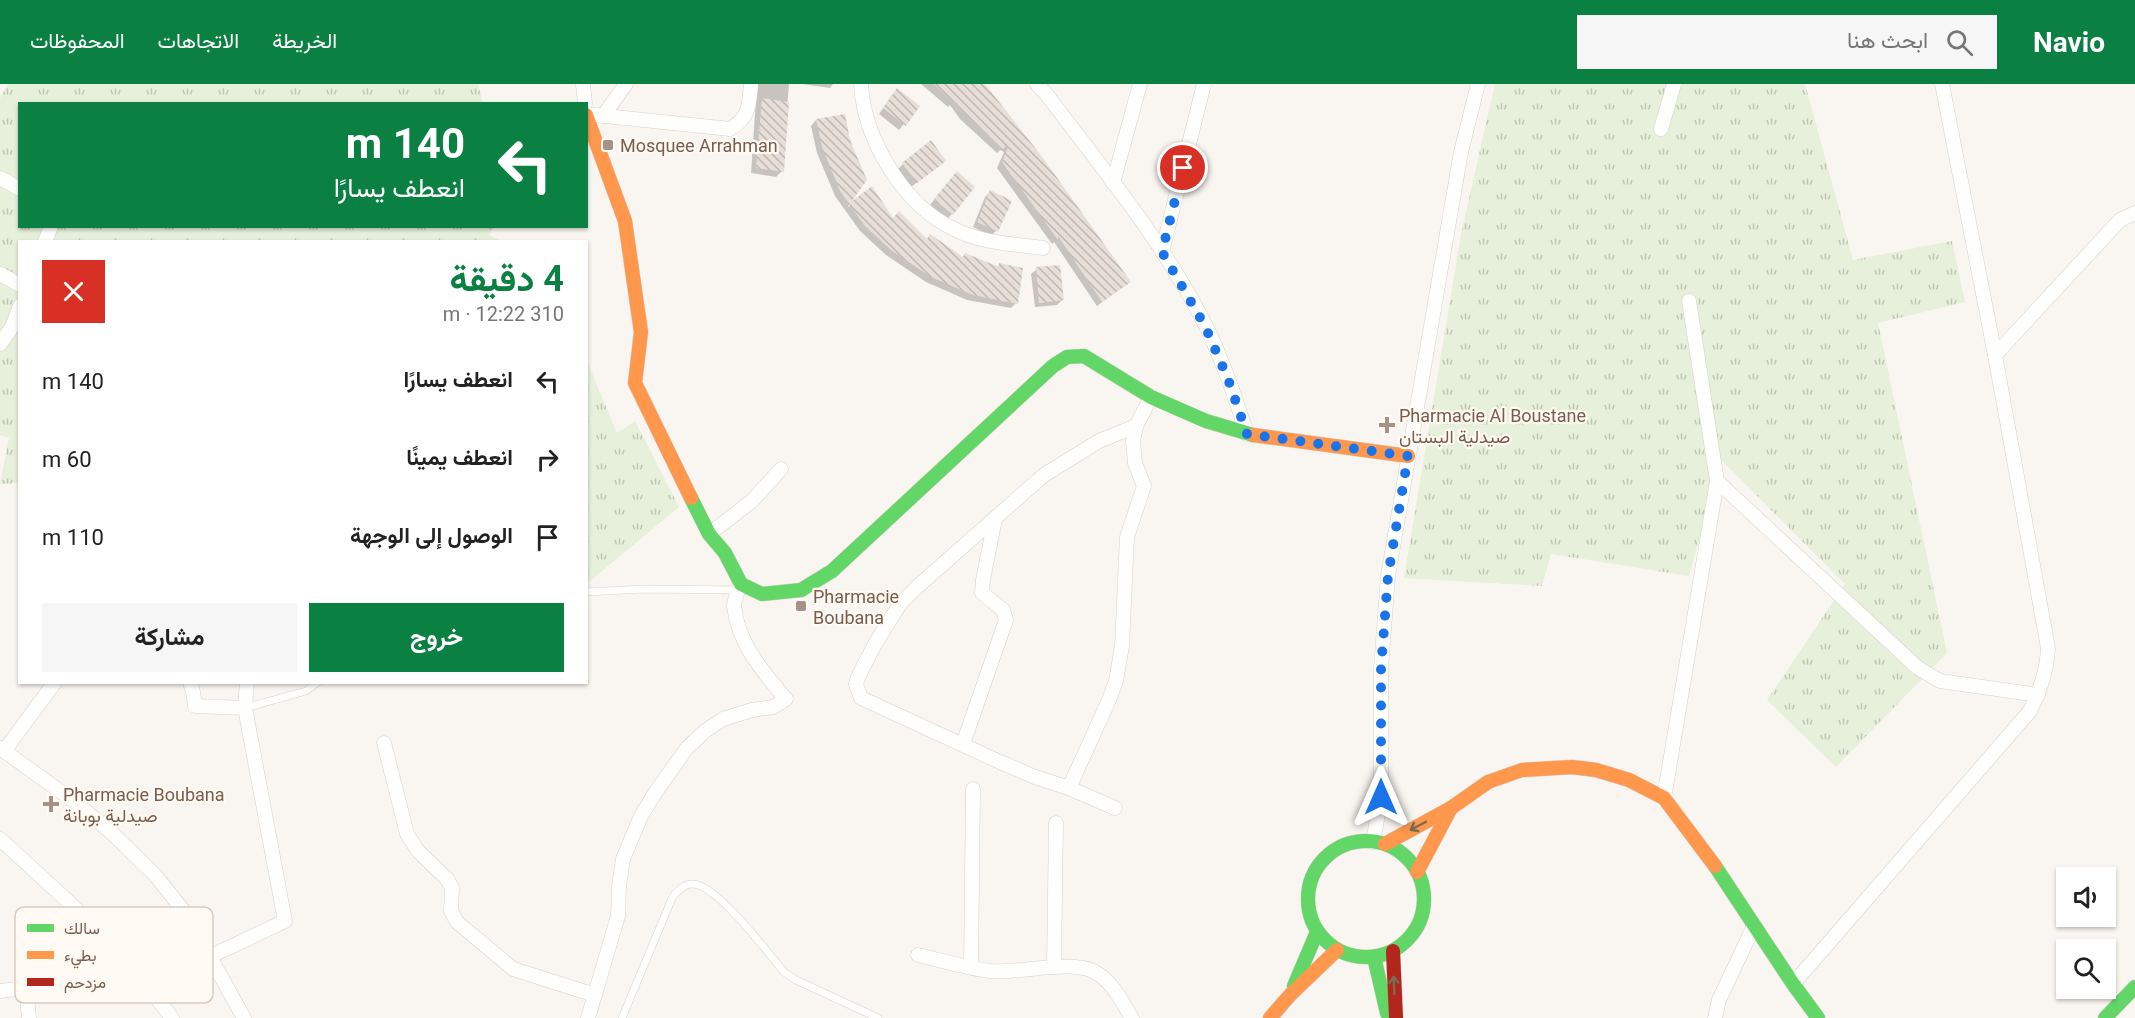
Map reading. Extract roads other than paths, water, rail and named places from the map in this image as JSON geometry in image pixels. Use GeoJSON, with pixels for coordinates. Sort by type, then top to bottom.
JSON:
{"type":"FeatureCollection","features":[{"type":"Feature","properties":{"kind":"street"},"geometry":{"type":"LineString","coordinates":[[583,84],[585,102]]}},
{"type":"Feature","properties":{"kind":"street"},"geometry":{"type":"LineString","coordinates":[[603,116],[626,84]]}},
{"type":"Feature","properties":{"kind":"street"},"geometry":{"type":"LineString","coordinates":[[588,115],[730,129],[746,114],[751,84]]}},
{"type":"Feature","properties":{"kind":"street"},"geometry":{"type":"LineString","coordinates":[[861,84],[862,102],[885,160],[901,185],[923,208],[954,230],[990,241],[1043,248]]}},
{"type":"Feature","properties":{"kind":"street"},"geometry":{"type":"LineString","coordinates":[[1037,84],[1049,89],[1162,252],[1205,326],[1228,379],[1247,434]]}},
{"type":"Feature","properties":{"kind":"street"},"geometry":{"type":"LineString","coordinates":[[1113,183],[1140,84]]}},
{"type":"Feature","properties":{"kind":"street"},"geometry":{"type":"LineString","coordinates":[[1162,252],[1204,84]]}},
{"type":"Feature","properties":{"kind":"street"},"geometry":{"type":"LineString","coordinates":[[1379,843],[1381,669],[1388,576],[1461,152],[1478,84]]}},
{"type":"Feature","properties":{"kind":"street"},"geometry":{"type":"LineString","coordinates":[[1661,129],[1674,84]]}},
{"type":"Feature","properties":{"kind":"street"},"geometry":{"type":"LineString","coordinates":[[1793,984],[2030,711],[2038,695],[2047,665],[2048,648],[1995,355],[1942,84]]}},
{"type":"Feature","properties":{"kind":"street"},"geometry":{"type":"LineString","coordinates":[[588,120],[625,221],[641,332],[635,383],[709,534],[725,554],[740,587],[734,605],[745,645],[786,699],[773,707],[752,710],[723,719],[705,731],[687,748],[655,793],[641,816],[623,859],[618,916],[588,1018]]}},
{"type":"Feature","properties":{"kind":"street"},"geometry":{"type":"LineString","coordinates":[[0,178],[18,188]]}},
{"type":"Feature","properties":{"kind":"street"},"geometry":{"type":"LineString","coordinates":[[1995,355],[2120,220],[2135,213]]}},
{"type":"Feature","properties":{"kind":"street"},"geometry":{"type":"LineString","coordinates":[[0,274],[18,284]]}},
{"type":"Feature","properties":{"kind":"street"},"geometry":{"type":"LineString","coordinates":[[1664,798],[1717,481],[1689,301]]}},
{"type":"Feature","properties":{"kind":"street"},"geometry":{"type":"LineString","coordinates":[[0,344],[12,327],[18,311]]}},
{"type":"Feature","properties":{"kind":"street"},"geometry":{"type":"LineString","coordinates":[[740,587],[762,594],[801,590],[832,571],[1063,358],[1075,354],[1084,357],[1151,397],[1206,421],[1247,434],[1408,456]]}},
{"type":"Feature","properties":{"kind":"street"},"geometry":{"type":"LineString","coordinates":[[1069,788],[1109,700],[1119,662],[1127,537],[1144,486],[1135,463],[1133,441],[1136,426],[1151,397]]}},
{"type":"Feature","properties":{"kind":"street"},"geometry":{"type":"LineString","coordinates":[[1115,808],[1069,788],[1035,777],[861,698],[856,684],[875,644],[900,604],[931,574],[1044,475],[1099,441],[1136,426]]}},
{"type":"Feature","properties":{"kind":"street"},"geometry":{"type":"LineString","coordinates":[[709,534],[752,501],[781,469]]}},
{"type":"Feature","properties":{"kind":"street"},"geometry":{"type":"LineString","coordinates":[[1717,481],[1918,668],[1940,681],[2038,695]]}},
{"type":"Feature","properties":{"kind":"street"},"geometry":{"type":"LineString","coordinates":[[963,744],[1006,620],[1003,610],[982,593],[995,519]]}},
{"type":"Feature","properties":{"kind":"street"},"geometry":{"type":"LineString","coordinates":[[53,684],[2,750],[75,802],[113,834],[156,876],[180,907]]}},
{"type":"Feature","properties":{"kind":"street"},"geometry":{"type":"LineString","coordinates":[[191,684],[195,706],[245,708]]}},
{"type":"Feature","properties":{"kind":"street"},"geometry":{"type":"LineString","coordinates":[[213,955],[285,921],[245,708],[247,684]]}},
{"type":"Feature","properties":{"kind":"street"},"geometry":{"type":"LineString","coordinates":[[384,743],[407,834],[418,851],[447,879],[452,888],[451,910],[457,922],[513,969],[595,994]]}},
{"type":"Feature","properties":{"kind":"street"},"geometry":{"type":"LineString","coordinates":[[1379,843],[1451,808],[1488,782],[1522,770],[1562,768],[1596,770],[1629,780],[1664,798],[1725,879],[1754,926],[1818,1018]]}},
{"type":"Feature","properties":{"kind":"street"},"geometry":{"type":"LineString","coordinates":[[971,967],[974,789]]}},
{"type":"Feature","properties":{"kind":"street"},"geometry":{"type":"LineString","coordinates":[[1417,872],[1451,808]]}},
{"type":"Feature","properties":{"kind":"street"},"geometry":{"type":"LineString","coordinates":[[1054,967],[1056,823]]}},
{"type":"Feature","properties":{"kind":"street"},"geometry":{"type":"LineString","coordinates":[[0,859],[5,843],[74,907]]}},
{"type":"Feature","properties":{"kind":"street"},"geometry":{"type":"LineString","coordinates":[[1353,843],[1379,843],[1404,855],[1417,872],[1423,890],[1423,908],[1418,925],[1408,940],[1393,951],[1374,957],[1353,956],[1337,950],[1317,932],[1309,912],[1311,881],[1320,863],[1335,850],[1353,843]]}},
{"type":"Feature","properties":{"kind":"street"},"geometry":{"type":"LineString","coordinates":[[1715,1018],[1719,1000],[1754,926]]}},
{"type":"Feature","properties":{"kind":"street"},"geometry":{"type":"LineString","coordinates":[[1291,994],[1317,932]]}},
{"type":"Feature","properties":{"kind":"street"},"geometry":{"type":"LineString","coordinates":[[1270,1018],[1291,994],[1337,950]]}},
{"type":"Feature","properties":{"kind":"street"},"geometry":{"type":"LineString","coordinates":[[1393,951],[1396,1018]]}},
{"type":"Feature","properties":{"kind":"street"},"geometry":{"type":"LineString","coordinates":[[918,955],[990,971],[1078,967],[1095,972],[1114,989],[1132,1018]]}},
{"type":"Feature","properties":{"kind":"street"},"geometry":{"type":"LineString","coordinates":[[1374,957],[1388,1018]]}},
{"type":"Feature","properties":{"kind":"street"},"geometry":{"type":"LineString","coordinates":[[213,964],[244,1018]]}},
{"type":"Feature","properties":{"kind":"street"},"geometry":{"type":"LineString","coordinates":[[2105,1018],[2135,987]]}},
{"type":"Feature","properties":{"kind":"street"},"geometry":{"type":"LineString","coordinates":[[0,991],[15,989]]}},
{"type":"Feature","properties":{"kind":"street"},"geometry":{"type":"LineString","coordinates":[[28,1003],[29,1018]]}},
{"type":"Feature","properties":{"kind":"street"},"geometry":{"type":"LineString","coordinates":[[160,1003],[171,1018]]}},
{"type":"Feature","properties":{"kind":"lane"},"geometry":{"type":"LineString","coordinates":[[588,592],[645,588],[740,587]]}},
{"type":"Feature","properties":{"kind":"lane"},"geometry":{"type":"LineString","coordinates":[[245,708],[306,691],[315,684]]}},
{"type":"Feature","properties":{"kind":"lane"},"geometry":{"type":"LineString","coordinates":[[622,1018],[673,896],[690,883],[701,885],[721,898],[784,972],[796,980],[878,1018]]}},
{"type":"Feature","properties":{"kind":"place","name":"Mosquee Arrahman"},"geometry":{"type":"Point","coordinates":[608,145]}},
{"type":"Feature","properties":{"kind":"place","name":"Pharmacie Al Boustane صيدلية البستان"},"geometry":{"type":"Point","coordinates":[1387,425]}},
{"type":"Feature","properties":{"kind":"place","name":"Pharmacie Boubana"},"geometry":{"type":"Point","coordinates":[801,606]}},
{"type":"Feature","properties":{"kind":"place","name":"Pharmacie Boubana صيدلية بوبانة"},"geometry":{"type":"Point","coordinates":[51,804]}}]}
